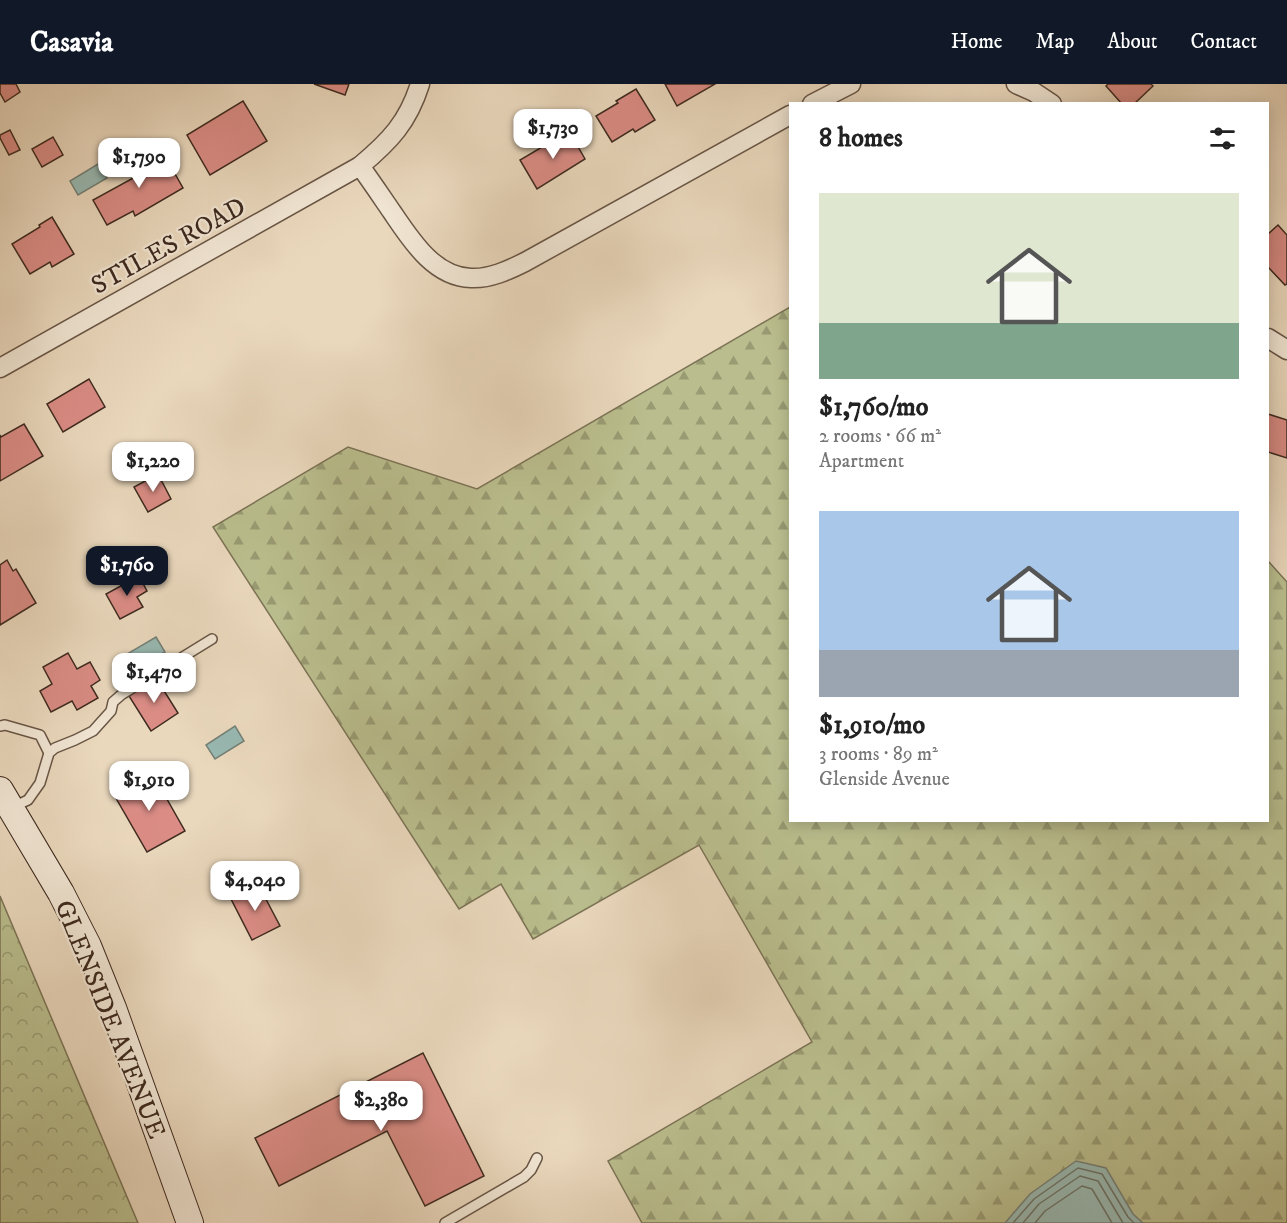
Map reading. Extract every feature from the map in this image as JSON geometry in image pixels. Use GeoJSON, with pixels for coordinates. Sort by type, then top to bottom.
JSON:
{"type":"FeatureCollection","features":[{"type":"Feature","properties":{"kind":"main road","name":"GLENSIDE AVENUE"},"geometry":{"type":"LineString","coordinates":[[5,799],[61,893],[88,946],[113,1008],[190,1223]]}},
{"type":"Feature","properties":{"kind":"street","name":"STILES ROAD"},"geometry":{"type":"LineString","coordinates":[[0,368],[360,166],[382,148],[399,128],[411,108],[420,84]]}},
{"type":"Feature","properties":{"kind":"street"},"geometry":{"type":"LineString","coordinates":[[816,102],[851,84]]}},
{"type":"Feature","properties":{"kind":"street"},"geometry":{"type":"LineString","coordinates":[[1016,84],[1050,102]]}},
{"type":"Feature","properties":{"kind":"street"},"geometry":{"type":"LineString","coordinates":[[360,166],[409,236],[427,257],[450,273],[472,279],[482,278],[525,262],[789,116]]}},
{"type":"Feature","properties":{"kind":"street"},"geometry":{"type":"LineString","coordinates":[[1269,339],[1287,350]]}},
{"type":"Feature","properties":{"kind":"lane"},"geometry":{"type":"LineString","coordinates":[[5,799],[28,800],[40,783],[49,753],[93,731],[111,711],[113,702],[121,695],[212,639]]}},
{"type":"Feature","properties":{"kind":"lane"},"geometry":{"type":"LineString","coordinates":[[0,726],[23,729],[40,735],[49,753]]}},
{"type":"Feature","properties":{"kind":"lane"},"geometry":{"type":"LineString","coordinates":[[445,1223],[524,1177],[531,1170],[537,1158]]}},
{"type":"Feature","properties":{"kind":"green space"},"geometry":{"type":"Polygon","coordinates":[[[789,308],[789,822],[1269,822],[1269,562],[1287,582],[1287,1223],[642,1223],[608,1161],[812,1042],[699,845],[533,939],[501,884],[459,909],[213,527],[348,447],[477,489],[789,308]]]}},
{"type":"Feature","properties":{"kind":"green space"},"geometry":{"type":"Polygon","coordinates":[[[0,896],[138,1223],[0,1223],[0,896]]]}},
{"type":"Feature","properties":{"kind":"water"},"geometry":{"type":"Polygon","coordinates":[[[98,164],[107,178],[78,195],[70,181],[98,164]]]}},
{"type":"Feature","properties":{"kind":"water"},"geometry":{"type":"Polygon","coordinates":[[[156,637],[165,652],[134,669],[132,665],[128,667],[125,660],[128,658],[127,654],[156,637]]]}},
{"type":"Feature","properties":{"kind":"water"},"geometry":{"type":"Polygon","coordinates":[[[235,726],[244,741],[215,759],[206,745],[235,726]]]}},
{"type":"Feature","properties":{"kind":"water"},"geometry":{"type":"Polygon","coordinates":[[[1076,1161],[1106,1168],[1133,1214],[1143,1223],[1005,1223],[1030,1194],[1076,1161]]]}},
{"type":"Feature","properties":{"kind":"building"},"geometry":{"type":"Polygon","coordinates":[[[0,84],[16,84],[20,92],[5,102],[0,93],[0,84]]]}},
{"type":"Feature","properties":{"kind":"building"},"geometry":{"type":"Polygon","coordinates":[[[314,84],[349,84],[345,95],[314,84]]]}},
{"type":"Feature","properties":{"kind":"building"},"geometry":{"type":"Polygon","coordinates":[[[665,84],[715,84],[677,106],[665,84]]]}},
{"type":"Feature","properties":{"kind":"building"},"geometry":{"type":"Polygon","coordinates":[[[1108,84],[1151,84],[1153,86],[1136,102],[1120,102],[1106,86],[1108,84]]]}},
{"type":"Feature","properties":{"kind":"building"},"geometry":{"type":"Polygon","coordinates":[[[636,89],[655,120],[635,132],[633,129],[612,142],[596,116],[636,89]]]}},
{"type":"Feature","properties":{"kind":"building"},"geometry":{"type":"Polygon","coordinates":[[[243,101],[267,141],[210,175],[187,135],[243,101]]]}},
{"type":"Feature","properties":{"kind":"building"},"geometry":{"type":"Polygon","coordinates":[[[10,130],[20,150],[9,155],[0,135],[10,130]]]}},
{"type":"Feature","properties":{"kind":"building"},"geometry":{"type":"Polygon","coordinates":[[[569,131],[585,159],[537,189],[520,160],[569,131]]]}},
{"type":"Feature","properties":{"kind":"building"},"geometry":{"type":"Polygon","coordinates":[[[53,137],[63,155],[42,167],[32,149],[53,137]]]}},
{"type":"Feature","properties":{"kind":"building"},"geometry":{"type":"Polygon","coordinates":[[[138,147],[150,167],[166,158],[183,188],[135,216],[133,211],[107,225],[93,200],[137,176],[125,154],[138,147]]]}},
{"type":"Feature","properties":{"kind":"building"},"geometry":{"type":"Polygon","coordinates":[[[52,217],[74,254],[52,267],[50,262],[30,274],[12,244],[52,217]]]}},
{"type":"Feature","properties":{"kind":"building"},"geometry":{"type":"Polygon","coordinates":[[[1278,225],[1287,235],[1287,284],[1285,285],[1269,268],[1269,233],[1278,225]]]}},
{"type":"Feature","properties":{"kind":"building"},"geometry":{"type":"Polygon","coordinates":[[[89,379],[105,407],[63,432],[47,404],[89,379]]]}},
{"type":"Feature","properties":{"kind":"building"},"geometry":{"type":"Polygon","coordinates":[[[1269,414],[1287,420],[1287,458],[1269,452],[1269,414]]]}},
{"type":"Feature","properties":{"kind":"building"},"geometry":{"type":"Polygon","coordinates":[[[24,424],[43,456],[0,481],[0,435],[1,437],[24,424]]]}},
{"type":"Feature","properties":{"kind":"building"},"geometry":{"type":"Polygon","coordinates":[[[158,474],[171,499],[148,512],[134,487],[158,474]]]}},
{"type":"Feature","properties":{"kind":"building"},"geometry":{"type":"Polygon","coordinates":[[[7,560],[13,571],[16,569],[36,603],[0,625],[0,565],[7,560]]]}},
{"type":"Feature","properties":{"kind":"building"},"geometry":{"type":"Polygon","coordinates":[[[139,576],[147,591],[137,597],[143,607],[120,619],[106,594],[139,576]]]}},
{"type":"Feature","properties":{"kind":"building"},"geometry":{"type":"Polygon","coordinates":[[[68,653],[77,669],[90,662],[100,680],[91,686],[98,698],[77,710],[72,701],[51,712],[40,691],[52,684],[43,667],[68,653]]]}},
{"type":"Feature","properties":{"kind":"building"},"geometry":{"type":"Polygon","coordinates":[[[156,678],[178,713],[151,731],[129,696],[156,678]]]}},
{"type":"Feature","properties":{"kind":"building"},"geometry":{"type":"Polygon","coordinates":[[[151,771],[185,831],[147,852],[113,793],[151,771]]]}},
{"type":"Feature","properties":{"kind":"building"},"geometry":{"type":"Polygon","coordinates":[[[258,884],[280,926],[252,940],[231,899],[258,884]]]}},
{"type":"Feature","properties":{"kind":"building"},"geometry":{"type":"Polygon","coordinates":[[[423,1053],[484,1176],[425,1206],[387,1131],[279,1186],[255,1138],[423,1053]]]}}]}
